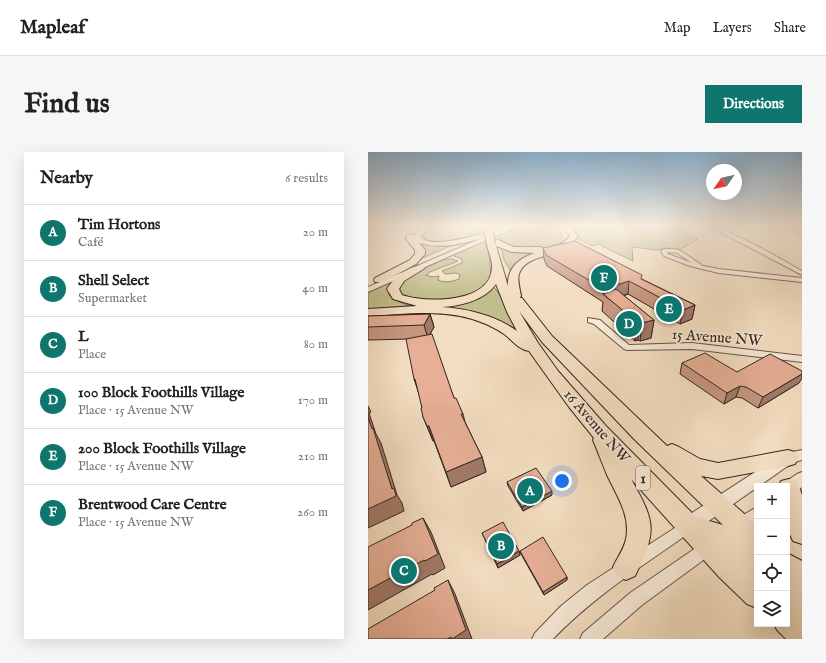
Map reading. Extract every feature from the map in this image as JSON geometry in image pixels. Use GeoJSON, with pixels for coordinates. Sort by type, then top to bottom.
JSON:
{"type":"FeatureCollection","features":[{"type":"Feature","properties":{"kind":"highway"},"geometry":{"type":"LineString","coordinates":[[380,280],[408,265],[419,257],[420,250]]}},
{"type":"Feature","properties":{"kind":"highway","name":"16 Avenue NW"},"geometry":{"type":"LineString","coordinates":[[494,250],[496,271],[511,307],[538,354],[599,431],[687,526],[737,533]]}},
{"type":"Feature","properties":{"kind":"highway","name":"16 Avenue NW"},"geometry":{"type":"LineString","coordinates":[[496,250],[506,281],[514,296],[547,339],[641,434],[718,506],[737,533],[756,591]]}},
{"type":"Feature","properties":{"kind":"highway"},"geometry":{"type":"LineString","coordinates":[[512,250],[528,251],[539,250]]}},
{"type":"Feature","properties":{"kind":"highway"},"geometry":{"type":"LineString","coordinates":[[514,296],[513,275],[517,268],[529,259],[551,250]]}},
{"type":"Feature","properties":{"kind":"highway"},"geometry":{"type":"LineString","coordinates":[[420,268],[404,277],[394,286],[393,290],[397,297],[412,302],[432,304],[471,297],[484,291],[489,286],[496,271]]}},
{"type":"Feature","properties":{"kind":"highway"},"geometry":{"type":"LineString","coordinates":[[368,313],[420,310],[444,311],[469,315],[502,327],[538,354]]}},
{"type":"Feature","properties":{"kind":"highway"},"geometry":{"type":"LineString","coordinates":[[599,431],[615,468],[629,495],[638,519],[639,535],[626,567]]}},
{"type":"Feature","properties":{"kind":"highway"},"geometry":{"type":"LineString","coordinates":[[641,434],[694,466],[708,470],[718,471],[734,469],[795,457]]}},
{"type":"Feature","properties":{"kind":"highway"},"geometry":{"type":"LineString","coordinates":[[793,485],[798,526],[802,533]]}},
{"type":"Feature","properties":{"kind":"highway"},"geometry":{"type":"LineString","coordinates":[[737,533],[754,561]]}},
{"type":"Feature","properties":{"kind":"highway"},"geometry":{"type":"LineString","coordinates":[[790,568],[802,578]]}},
{"type":"Feature","properties":{"kind":"highway"},"geometry":{"type":"LineString","coordinates":[[790,593],[802,603]]}},
{"type":"Feature","properties":{"kind":"highway"},"geometry":{"type":"LineString","coordinates":[[790,623],[802,633]]}},
{"type":"Feature","properties":{"kind":"street"},"geometry":{"type":"LineString","coordinates":[[368,284],[380,280],[445,250]]}},
{"type":"Feature","properties":{"kind":"street"},"geometry":{"type":"LineString","coordinates":[[368,290],[460,250]]}},
{"type":"Feature","properties":{"kind":"street"},"geometry":{"type":"LineString","coordinates":[[701,267],[680,252],[670,250],[664,251],[666,255],[701,267],[802,280]]}},
{"type":"Feature","properties":{"kind":"street"},"geometry":{"type":"LineString","coordinates":[[758,250],[802,273]]}},
{"type":"Feature","properties":{"kind":"street","name":"15 Avenue NW"},"geometry":{"type":"LineString","coordinates":[[591,320],[597,322],[627,347],[692,346],[802,359]]}},
{"type":"Feature","properties":{"kind":"street"},"geometry":{"type":"LineString","coordinates":[[541,639],[567,612],[626,567],[795,457]]}},
{"type":"Feature","properties":{"kind":"street"},"geometry":{"type":"LineString","coordinates":[[589,639],[636,599],[737,533]]}},
{"type":"Feature","properties":{"kind":"shaded area"},"geometry":{"type":"Polygon","coordinates":[[[415,250],[442,250],[418,260],[415,250]]]}},
{"type":"Feature","properties":{"kind":"shaded area"},"geometry":{"type":"Polygon","coordinates":[[[463,250],[488,250],[491,278],[480,291],[450,300],[405,299],[396,287],[405,277],[445,259],[458,261],[426,275],[432,277],[439,276],[438,280],[443,282],[459,279],[460,275],[456,273],[445,274],[442,271],[462,263],[462,259],[454,256],[455,253],[463,250]]]}},
{"type":"Feature","properties":{"kind":"shaded area"},"geometry":{"type":"Polygon","coordinates":[[[502,250],[515,250],[527,252],[530,256],[510,270],[504,260],[502,250]]]}},
{"type":"Feature","properties":{"kind":"shaded area"},"geometry":{"type":"Polygon","coordinates":[[[610,250],[632,250],[633,261],[610,250]]]}},
{"type":"Feature","properties":{"kind":"shaded area"},"geometry":{"type":"Polygon","coordinates":[[[397,279],[389,288],[389,295],[400,302],[412,306],[440,304],[494,287],[500,295],[520,333],[432,307],[408,306],[368,309],[368,292],[397,279]]]}},
{"type":"Feature","properties":{"kind":"building"},"geometry":{"type":"Polygon","coordinates":[[[544,250],[592,250],[642,275],[641,279],[695,305],[683,310],[629,281],[604,289],[546,255],[544,250]]]}},
{"type":"Feature","properties":{"kind":"building"},"geometry":{"type":"Polygon","coordinates":[[[616,289],[654,320],[642,323],[640,321],[637,322],[603,294],[616,289]]]}},
{"type":"Feature","properties":{"kind":"building"},"geometry":{"type":"Polygon","coordinates":[[[430,314],[424,325],[368,327],[368,316],[430,314]]]}},
{"type":"Feature","properties":{"kind":"building"},"geometry":{"type":"Polygon","coordinates":[[[432,334],[454,398],[456,398],[463,414],[461,414],[482,457],[446,472],[429,426],[427,426],[423,417],[406,339],[432,334]]]}},
{"type":"Feature","properties":{"kind":"building"},"geometry":{"type":"Polygon","coordinates":[[[705,353],[737,372],[770,354],[802,371],[802,374],[763,397],[746,387],[740,386],[727,393],[682,363],[705,353]]]}},
{"type":"Feature","properties":{"kind":"building"},"geometry":{"type":"Polygon","coordinates":[[[368,417],[372,429],[373,428],[392,489],[394,488],[396,496],[368,509],[368,417]]]}},
{"type":"Feature","properties":{"kind":"building"},"geometry":{"type":"Polygon","coordinates":[[[536,468],[552,491],[522,507],[507,482],[536,468]]]}},
{"type":"Feature","properties":{"kind":"building"},"geometry":{"type":"Polygon","coordinates":[[[423,518],[438,554],[368,590],[368,547],[423,518]]]}},
{"type":"Feature","properties":{"kind":"building"},"geometry":{"type":"Polygon","coordinates":[[[503,522],[519,551],[497,564],[482,533],[503,522]]]}},
{"type":"Feature","properties":{"kind":"building"},"geometry":{"type":"Polygon","coordinates":[[[543,537],[567,577],[543,592],[520,551],[543,537]]]}},
{"type":"Feature","properties":{"kind":"building"},"geometry":{"type":"Polygon","coordinates":[[[448,580],[466,630],[452,639],[451,637],[447,639],[368,639],[368,629],[435,590],[434,588],[448,580]]]}},
{"type":"Feature","properties":{"kind":"place","name":"Brentwood Care Centre"},"geometry":{"type":"Point","coordinates":[604,278]}},
{"type":"Feature","properties":{"kind":"place","name":"200 Block Foothills Village"},"geometry":{"type":"Point","coordinates":[669,309]}},
{"type":"Feature","properties":{"kind":"place","name":"100 Block Foothills Village"},"geometry":{"type":"Point","coordinates":[629,324]}},
{"type":"Feature","properties":{"kind":"place","name":"Tim Hortons"},"geometry":{"type":"Point","coordinates":[530,491]}},
{"type":"Feature","properties":{"kind":"place","name":"Shell Select"},"geometry":{"type":"Point","coordinates":[501,546]}},
{"type":"Feature","properties":{"kind":"place","name":"L"},"geometry":{"type":"Point","coordinates":[404,571]}}]}
